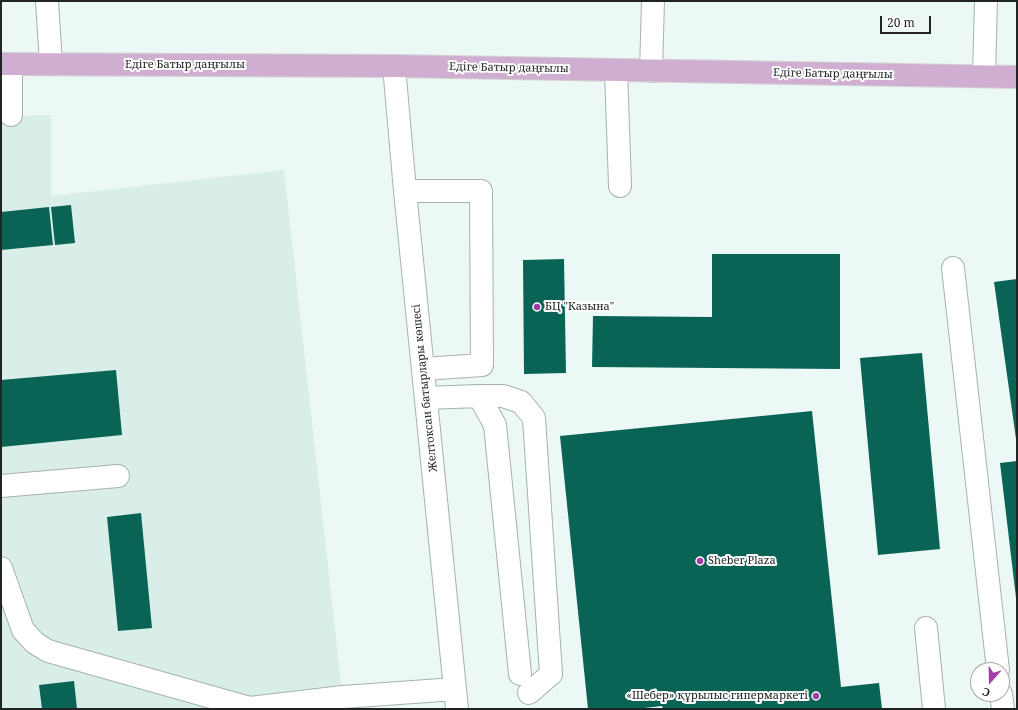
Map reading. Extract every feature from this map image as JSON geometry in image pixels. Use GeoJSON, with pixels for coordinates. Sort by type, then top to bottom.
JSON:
{"type":"FeatureCollection","features":[{"type":"Feature","properties":{"kind":"main road","name":"Едіге Батыр даңғылы"},"geometry":{"type":"LineString","coordinates":[[6,64],[394,66],[1017,76]]}},
{"type":"Feature","properties":{"kind":"street"},"geometry":{"type":"LineString","coordinates":[[47,1],[50,64]]}},
{"type":"Feature","properties":{"kind":"street"},"geometry":{"type":"LineString","coordinates":[[651,71],[652,1]]}},
{"type":"Feature","properties":{"kind":"street"},"geometry":{"type":"LineString","coordinates":[[984,76],[986,1]]}},
{"type":"Feature","properties":{"kind":"street"},"geometry":{"type":"LineString","coordinates":[[6,64],[11,115]]}},
{"type":"Feature","properties":{"kind":"street","name":"Желтоксан батырлары көшесі"},"geometry":{"type":"LineString","coordinates":[[394,66],[405,191],[456,699]]}},
{"type":"Feature","properties":{"kind":"street"},"geometry":{"type":"LineString","coordinates":[[616,70],[620,186]]}},
{"type":"Feature","properties":{"kind":"street"},"geometry":{"type":"LineString","coordinates":[[405,191],[481,191],[482,365],[423,369]]}},
{"type":"Feature","properties":{"kind":"street"},"geometry":{"type":"LineString","coordinates":[[953,268],[997,662]]}},
{"type":"Feature","properties":{"kind":"street"},"geometry":{"type":"LineString","coordinates":[[426,398],[479,396],[503,396],[522,402],[534,418],[551,674],[525,684],[495,425],[479,396]]}},
{"type":"Feature","properties":{"kind":"street"},"geometry":{"type":"LineString","coordinates":[[1,486],[118,476]]}},
{"type":"Feature","properties":{"kind":"street"},"geometry":{"type":"LineString","coordinates":[[1,568],[23,630],[35,643],[48,651],[250,708],[343,697],[456,699]]}},
{"type":"Feature","properties":{"kind":"street"},"geometry":{"type":"LineString","coordinates":[[926,628],[934,709]]}},
{"type":"Feature","properties":{"kind":"shaded area"},"geometry":{"type":"Polygon","coordinates":[[[51,115],[51,196],[284,170],[344,709],[1,709],[1,116],[51,115]]]}},
{"type":"Feature","properties":{"kind":"building"},"geometry":{"type":"Polygon","coordinates":[[[71,205],[75,243],[55,245],[51,207],[71,205]]]}},
{"type":"Feature","properties":{"kind":"building"},"geometry":{"type":"Polygon","coordinates":[[[49,207],[53,245],[1,250],[1,212],[49,207]]]}},
{"type":"Feature","properties":{"kind":"building"},"geometry":{"type":"Polygon","coordinates":[[[712,254],[840,254],[840,369],[592,367],[593,316],[712,317],[712,254]]]}},
{"type":"Feature","properties":{"kind":"building"},"geometry":{"type":"Polygon","coordinates":[[[564,259],[566,373],[524,374],[523,260],[564,259]]]}},
{"type":"Feature","properties":{"kind":"building"},"geometry":{"type":"Polygon","coordinates":[[[1017,279],[1017,439],[1016,439],[994,282],[1017,279]]]}},
{"type":"Feature","properties":{"kind":"building"},"geometry":{"type":"Polygon","coordinates":[[[922,353],[940,549],[878,555],[860,358],[922,353]]]}},
{"type":"Feature","properties":{"kind":"building"},"geometry":{"type":"Polygon","coordinates":[[[116,370],[122,435],[1,447],[1,380],[116,370]]]}},
{"type":"Feature","properties":{"kind":"building","name":"Sheber Plaza"},"geometry":{"type":"Polygon","coordinates":[[[812,411],[841,687],[879,683],[882,709],[663,709],[662,706],[636,709],[588,709],[560,436],[812,411]]]}},
{"type":"Feature","properties":{"kind":"building"},"geometry":{"type":"Polygon","coordinates":[[[1017,461],[1017,598],[1016,598],[1000,463],[1017,461]]]}},
{"type":"Feature","properties":{"kind":"building"},"geometry":{"type":"Polygon","coordinates":[[[141,513],[152,628],[118,631],[107,517],[141,513]]]}},
{"type":"Feature","properties":{"kind":"building"},"geometry":{"type":"Polygon","coordinates":[[[74,681],[77,709],[42,709],[39,685],[74,681]]]}},
{"type":"Feature","properties":{"kind":"place","name":"БЦ \"Казына\""},"geometry":{"type":"Point","coordinates":[537,307]}},
{"type":"Feature","properties":{"kind":"place","name":"Sheber Plaza"},"geometry":{"type":"Point","coordinates":[700,561]}},
{"type":"Feature","properties":{"kind":"place","name":"«Шебер» құрылыс гипермаркеті"},"geometry":{"type":"Point","coordinates":[816,696]}}]}
